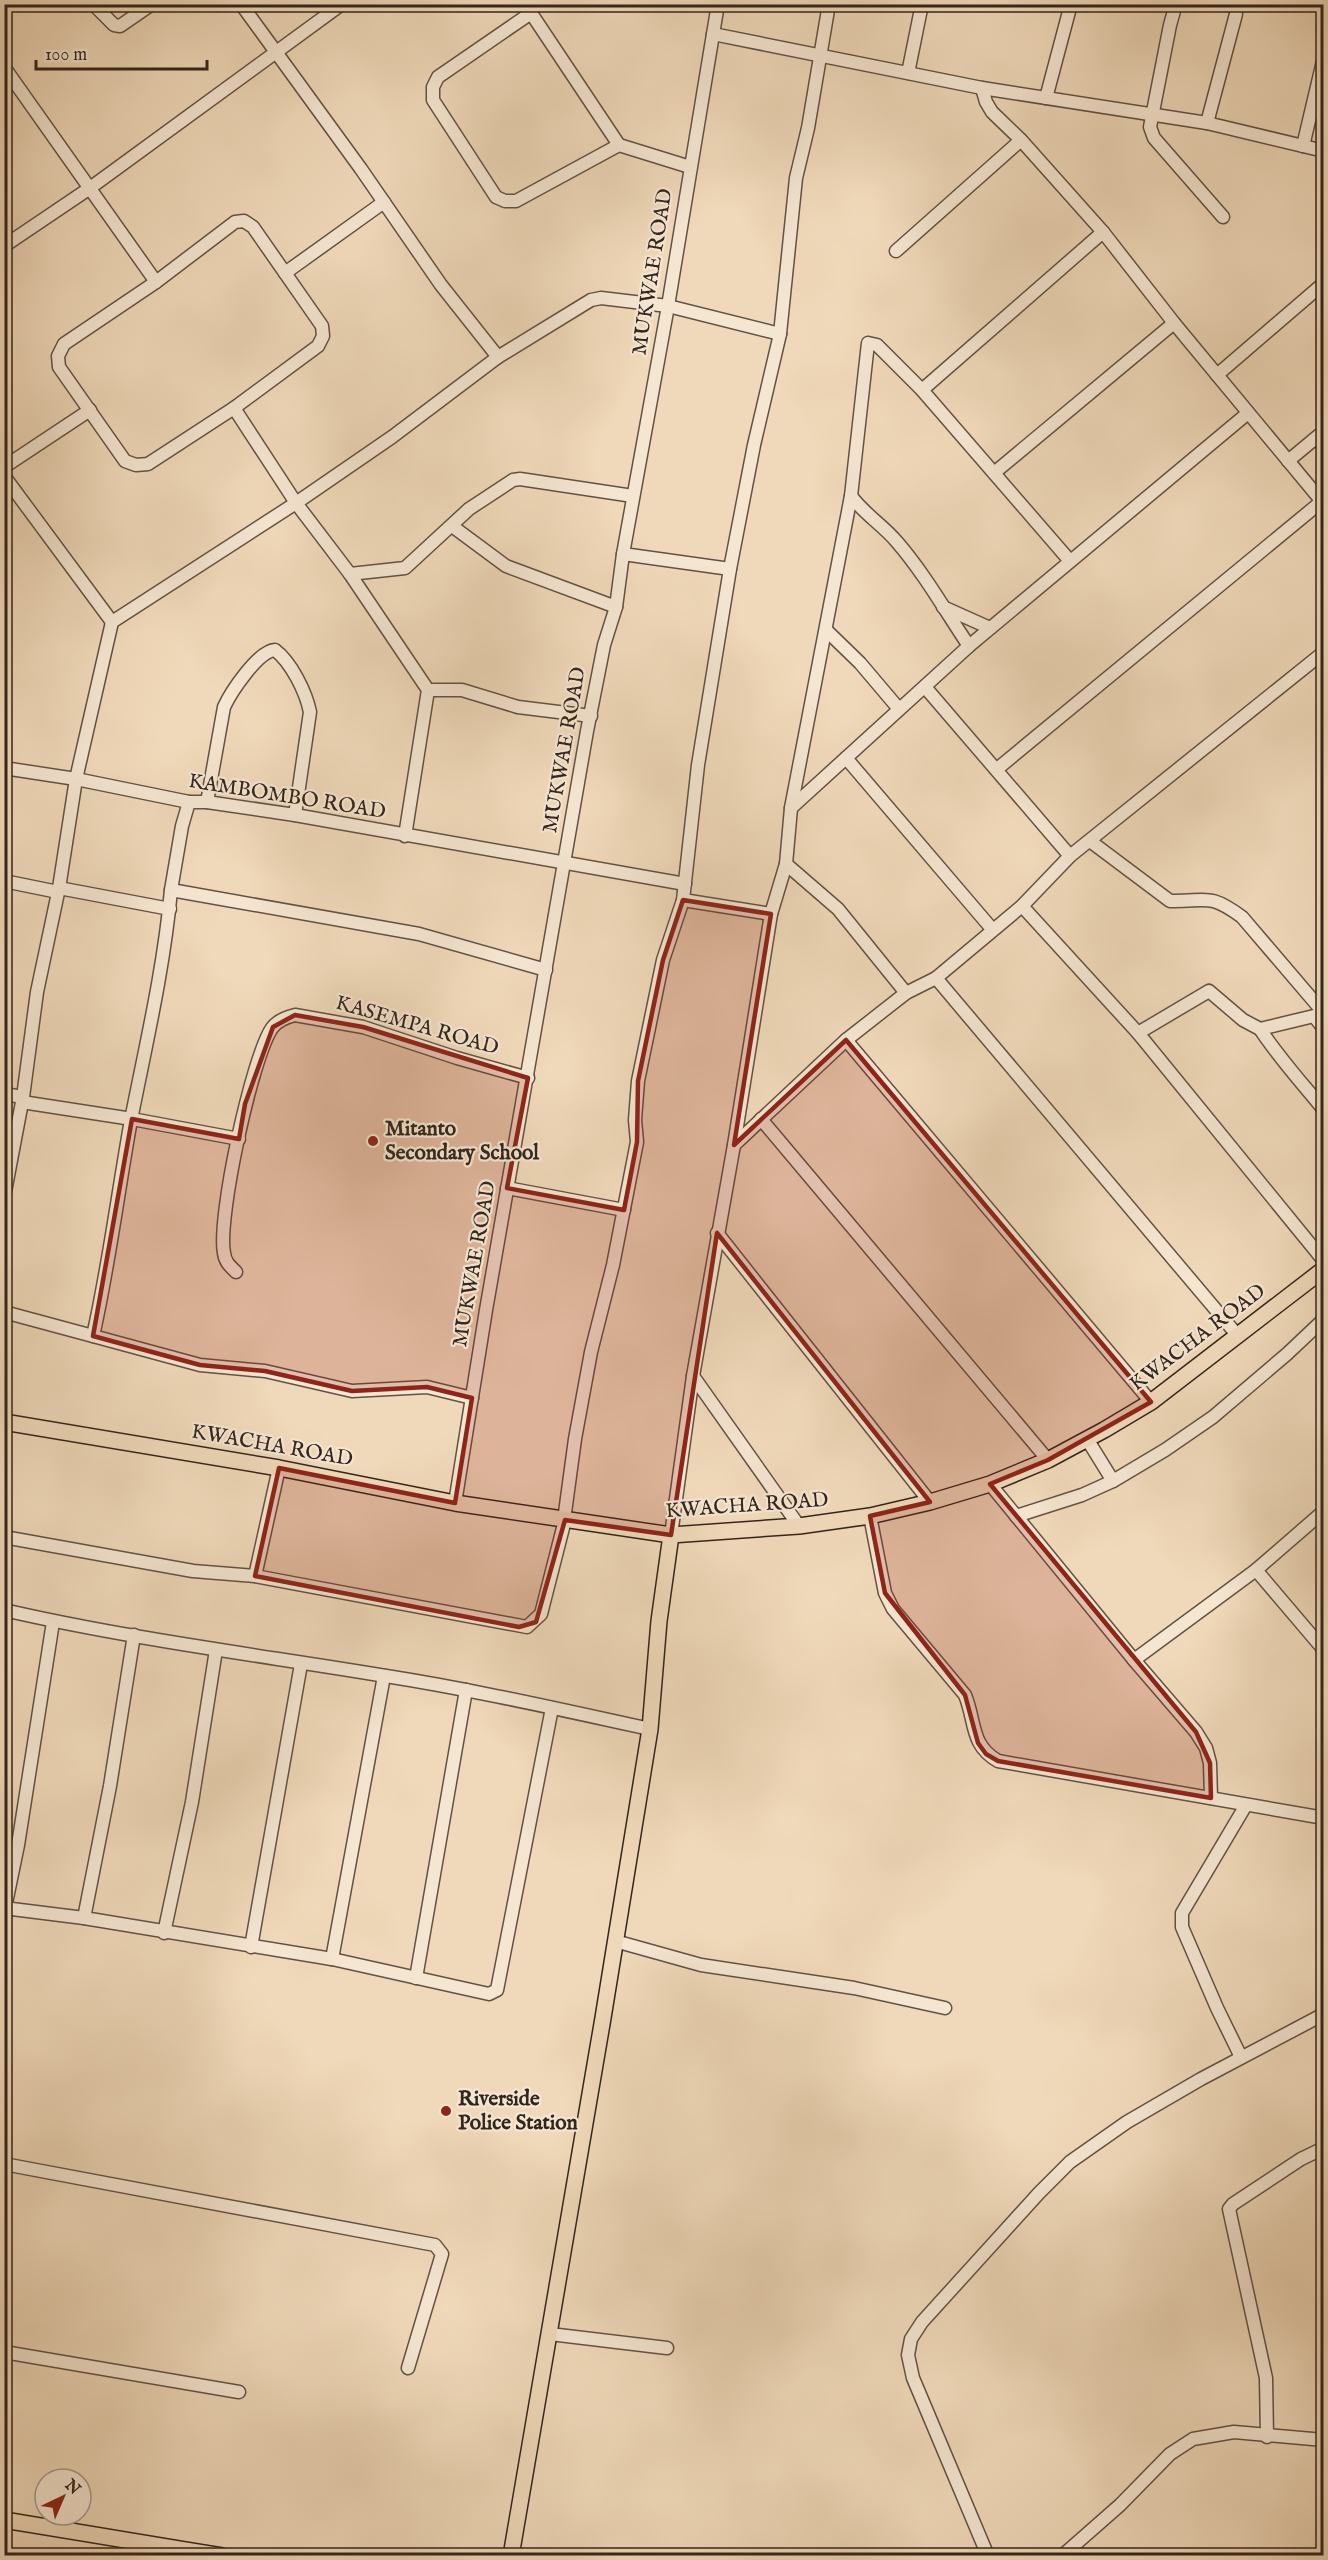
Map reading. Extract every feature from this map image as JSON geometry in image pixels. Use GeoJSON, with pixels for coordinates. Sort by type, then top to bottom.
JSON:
{"type":"FeatureCollection","features":[{"type":"Feature","properties":{"kind":"main road","name":"KWACHA ROAD"},"geometry":{"type":"LineString","coordinates":[[4,1422],[279,1468],[455,1503],[670,1535],[799,1526],[870,1516],[930,1502],[990,1484],[1047,1460],[1151,1402],[1323,1269]]}},
{"type":"Feature","properties":{"kind":"main road"},"geometry":{"type":"LineString","coordinates":[[511,2556],[650,1729],[659,1621],[670,1535]]}},
{"type":"Feature","properties":{"kind":"main road"},"geometry":{"type":"LineString","coordinates":[[4,2520],[137,2548],[222,2556]]}},
{"type":"Feature","properties":{"kind":"street"},"geometry":{"type":"LineString","coordinates":[[4,9],[11,4]]}},
{"type":"Feature","properties":{"kind":"street"},"geometry":{"type":"LineString","coordinates":[[93,4],[110,22],[120,26],[152,4]]}},
{"type":"Feature","properties":{"kind":"street"},"geometry":{"type":"LineString","coordinates":[[241,4],[441,285],[498,357]]}},
{"type":"Feature","properties":{"kind":"street"},"geometry":{"type":"LineString","coordinates":[[4,246],[90,188],[342,4]]}},
{"type":"Feature","properties":{"kind":"street","name":"MUKWAE ROAD"},"geometry":{"type":"LineString","coordinates":[[455,1503],[564,862],[604,645],[616,607],[623,554],[668,306],[718,4]]}},
{"type":"Feature","properties":{"kind":"street"},"geometry":{"type":"LineString","coordinates":[[4,1537],[193,1571],[255,1576],[527,1627],[541,1614],[565,1520],[575,1438],[591,1352],[624,1210],[637,1142],[635,1120],[638,1082],[663,960],[683,900],[698,765],[730,570],[754,445],[780,334],[796,178],[808,128],[829,4]]}},
{"type":"Feature","properties":{"kind":"street"},"geometry":{"type":"LineString","coordinates":[[908,73],[922,4]]}},
{"type":"Feature","properties":{"kind":"street"},"geometry":{"type":"LineString","coordinates":[[1046,98],[1071,4]]}},
{"type":"Feature","properties":{"kind":"street"},"geometry":{"type":"LineString","coordinates":[[1176,4],[1149,127],[1154,138],[1224,217]]}},
{"type":"Feature","properties":{"kind":"street"},"geometry":{"type":"LineString","coordinates":[[619,145],[516,201],[505,201],[496,197],[433,100],[432,87],[438,77],[528,9],[619,145],[690,167]]}},
{"type":"Feature","properties":{"kind":"street"},"geometry":{"type":"LineString","coordinates":[[1207,123],[1236,14]]}},
{"type":"Feature","properties":{"kind":"street"},"geometry":{"type":"LineString","coordinates":[[713,34],[982,88],[1150,116],[1207,123],[1323,151]]}},
{"type":"Feature","properties":{"kind":"street"},"geometry":{"type":"LineString","coordinates":[[1303,146],[1323,57]]}},
{"type":"Feature","properties":{"kind":"street"},"geometry":{"type":"LineString","coordinates":[[4,67],[156,282]]}},
{"type":"Feature","properties":{"kind":"street"},"geometry":{"type":"LineString","coordinates":[[982,88],[992,112],[1021,140],[1103,232],[1174,323],[1322,503],[997,770]]}},
{"type":"Feature","properties":{"kind":"street"},"geometry":{"type":"LineString","coordinates":[[896,251],[1021,140]]}},
{"type":"Feature","properties":{"kind":"street"},"geometry":{"type":"LineString","coordinates":[[285,273],[384,202]]}},
{"type":"Feature","properties":{"kind":"street"},"geometry":{"type":"LineString","coordinates":[[244,221],[253,227],[322,326],[323,336],[318,346],[234,408],[148,464],[136,465],[125,461],[59,367],[58,356],[64,344],[156,282],[235,222],[244,221]]}},
{"type":"Feature","properties":{"kind":"street"},"geometry":{"type":"LineString","coordinates":[[922,390],[1103,232]]}},
{"type":"Feature","properties":{"kind":"street"},"geometry":{"type":"LineString","coordinates":[[1217,375],[1323,283]]}},
{"type":"Feature","properties":{"kind":"street"},"geometry":{"type":"LineString","coordinates":[[4,1197],[22,1099],[37,992],[58,890],[76,779],[112,622],[296,503],[392,437],[498,357],[591,300],[601,298],[668,306],[780,334]]}},
{"type":"Feature","properties":{"kind":"street"},"geometry":{"type":"LineString","coordinates":[[994,473],[1174,323]]}},
{"type":"Feature","properties":{"kind":"street"},"geometry":{"type":"LineString","coordinates":[[670,1535],[693,1376],[734,1145],[771,914],[786,864],[791,808],[851,496],[868,343],[877,345],[922,390],[1070,561]]}},
{"type":"Feature","properties":{"kind":"street"},"geometry":{"type":"LineString","coordinates":[[234,408],[296,503],[350,574],[428,690],[405,836]]}},
{"type":"Feature","properties":{"kind":"street"},"geometry":{"type":"LineString","coordinates":[[4,467],[90,410]]}},
{"type":"Feature","properties":{"kind":"street"},"geometry":{"type":"LineString","coordinates":[[791,808],[969,646],[1248,413]]}},
{"type":"Feature","properties":{"kind":"street"},"geometry":{"type":"LineString","coordinates":[[1288,461],[1323,431]]}},
{"type":"Feature","properties":{"kind":"street"},"geometry":{"type":"LineString","coordinates":[[4,476],[112,622]]}},
{"type":"Feature","properties":{"kind":"street"},"geometry":{"type":"LineString","coordinates":[[350,574],[405,568],[469,509],[506,483],[520,479],[633,496]]}},
{"type":"Feature","properties":{"kind":"street"},"geometry":{"type":"LineString","coordinates":[[851,496],[859,508],[882,526],[898,543],[969,646]]}},
{"type":"Feature","properties":{"kind":"street"},"geometry":{"type":"LineString","coordinates":[[452,526],[506,566],[616,607]]}},
{"type":"Feature","properties":{"kind":"street"},"geometry":{"type":"LineString","coordinates":[[623,554],[730,570]]}},
{"type":"Feature","properties":{"kind":"street"},"geometry":{"type":"LineString","coordinates":[[942,607],[990,628]]}},
{"type":"Feature","properties":{"kind":"street"},"geometry":{"type":"LineString","coordinates":[[825,630],[860,663],[899,709]]}},
{"type":"Feature","properties":{"kind":"street"},"geometry":{"type":"LineString","coordinates":[[207,802],[224,707],[230,695],[261,656],[270,650],[275,650],[281,654],[296,678],[308,702],[310,712],[295,816]]}},
{"type":"Feature","properties":{"kind":"street"},"geometry":{"type":"LineString","coordinates":[[734,1145],[846,1040],[906,993],[936,978],[1022,906],[1070,856],[1323,652]]}},
{"type":"Feature","properties":{"kind":"street"},"geometry":{"type":"LineString","coordinates":[[925,687],[1070,856]]}},
{"type":"Feature","properties":{"kind":"street"},"geometry":{"type":"LineString","coordinates":[[428,690],[462,690],[518,707],[591,716]]}},
{"type":"Feature","properties":{"kind":"street"},"geometry":{"type":"LineString","coordinates":[[846,758],[993,929]]}},
{"type":"Feature","properties":{"kind":"street","name":"KAMBOMBO ROAD"},"geometry":{"type":"LineString","coordinates":[[4,768],[76,779],[189,802],[207,802],[295,816],[685,884]]}},
{"type":"Feature","properties":{"kind":"street"},"geometry":{"type":"LineString","coordinates":[[93,1336],[105,1283],[132,1119],[159,981],[182,826],[189,802]]}},
{"type":"Feature","properties":{"kind":"street"},"geometry":{"type":"LineString","coordinates":[[1090,841],[1170,901],[1206,898],[1225,904],[1234,910],[1242,917],[1322,1019]]}},
{"type":"Feature","properties":{"kind":"street"},"geometry":{"type":"LineString","coordinates":[[786,864],[838,909],[906,993]]}},
{"type":"Feature","properties":{"kind":"street"},"geometry":{"type":"LineString","coordinates":[[4,881],[170,909]]}},
{"type":"Feature","properties":{"kind":"street"},"geometry":{"type":"LineString","coordinates":[[171,890],[419,934],[546,970]]}},
{"type":"Feature","properties":{"kind":"street"},"geometry":{"type":"LineString","coordinates":[[683,900],[771,914]]}},
{"type":"Feature","properties":{"kind":"street"},"geometry":{"type":"LineString","coordinates":[[1022,906],[1138,1033],[1323,1261]]}},
{"type":"Feature","properties":{"kind":"street"},"geometry":{"type":"LineString","coordinates":[[936,978],[1238,1336]]}},
{"type":"Feature","properties":{"kind":"street"},"geometry":{"type":"LineString","coordinates":[[1138,1033],[1209,990],[1238,1016],[1260,1029],[1275,1051],[1294,1072],[1304,1089],[1323,1110]]}},
{"type":"Feature","properties":{"kind":"street","name":"KASEMPA ROAD"},"geometry":{"type":"LineString","coordinates":[[236,1272],[228,1265],[223,1253],[226,1215],[245,1104],[273,1027],[295,1015],[363,1027],[457,1058],[528,1078]]}},
{"type":"Feature","properties":{"kind":"street"},"geometry":{"type":"LineString","coordinates":[[1260,1029],[1314,1016],[1322,1019]]}},
{"type":"Feature","properties":{"kind":"street"},"geometry":{"type":"LineString","coordinates":[[846,1040],[1151,1402]]}},
{"type":"Feature","properties":{"kind":"street"},"geometry":{"type":"LineString","coordinates":[[4,1094],[239,1139]]}},
{"type":"Feature","properties":{"kind":"street"},"geometry":{"type":"LineString","coordinates":[[761,1119],[1047,1460]]}},
{"type":"Feature","properties":{"kind":"street"},"geometry":{"type":"LineString","coordinates":[[507,1188],[624,1210]]}},
{"type":"Feature","properties":{"kind":"street"},"geometry":{"type":"LineString","coordinates":[[717,1233],[930,1502]]}},
{"type":"Feature","properties":{"kind":"street"},"geometry":{"type":"LineString","coordinates":[[4,1312],[200,1365],[265,1371],[352,1391],[427,1388],[472,1398]]}},
{"type":"Feature","properties":{"kind":"street"},"geometry":{"type":"LineString","coordinates":[[1016,1516],[1082,1496],[1113,1481],[1165,1450],[1214,1417],[1287,1354],[1323,1319]]}},
{"type":"Feature","properties":{"kind":"street"},"geometry":{"type":"LineString","coordinates":[[693,1376],[799,1526]]}},
{"type":"Feature","properties":{"kind":"street"},"geometry":{"type":"LineString","coordinates":[[1087,1439],[1113,1481]]}},
{"type":"Feature","properties":{"kind":"street"},"geometry":{"type":"LineString","coordinates":[[255,1576],[279,1468]]}},
{"type":"Feature","properties":{"kind":"street"},"geometry":{"type":"LineString","coordinates":[[990,1484],[1196,1732],[1206,1748],[1210,1763],[1210,1797]]}},
{"type":"Feature","properties":{"kind":"street"},"geometry":{"type":"LineString","coordinates":[[1134,1660],[1256,1570],[1323,1511]]}},
{"type":"Feature","properties":{"kind":"street"},"geometry":{"type":"LineString","coordinates":[[870,1516],[885,1593],[893,1609],[965,1695],[972,1711],[978,1743],[986,1754],[998,1761],[1323,1818]]}},
{"type":"Feature","properties":{"kind":"street"},"geometry":{"type":"LineString","coordinates":[[1256,1570],[1323,1650]]}},
{"type":"Feature","properties":{"kind":"street"},"geometry":{"type":"LineString","coordinates":[[4,1610],[53,1622],[466,1690],[650,1729]]}},
{"type":"Feature","properties":{"kind":"street"},"geometry":{"type":"LineString","coordinates":[[53,1622],[18,1845],[5,1908],[84,1918],[332,1959],[489,1994],[496,1990],[552,1708]]}},
{"type":"Feature","properties":{"kind":"street"},"geometry":{"type":"LineString","coordinates":[[84,1918],[110,1786],[134,1635]]}},
{"type":"Feature","properties":{"kind":"street"},"geometry":{"type":"LineString","coordinates":[[164,1933],[192,1802],[216,1650]]}},
{"type":"Feature","properties":{"kind":"street"},"geometry":{"type":"LineString","coordinates":[[251,1947],[301,1664]]}},
{"type":"Feature","properties":{"kind":"street"},"geometry":{"type":"LineString","coordinates":[[332,1959],[384,1676]]}},
{"type":"Feature","properties":{"kind":"street"},"geometry":{"type":"LineString","coordinates":[[416,1978],[466,1690]]}},
{"type":"Feature","properties":{"kind":"street"},"geometry":{"type":"LineString","coordinates":[[1241,2057],[1216,2008],[1182,1927],[1182,1913],[1246,1805]]}},
{"type":"Feature","properties":{"kind":"street"},"geometry":{"type":"LineString","coordinates":[[615,1941],[701,1965],[854,1988],[945,2008]]}},
{"type":"Feature","properties":{"kind":"street"},"geometry":{"type":"LineString","coordinates":[[988,2556],[913,2378],[908,2355],[911,2339],[942,2298],[1070,2162],[1127,2122],[1241,2057],[1323,2014]]}},
{"type":"Feature","properties":{"kind":"street"},"geometry":{"type":"LineString","coordinates":[[1267,2437],[1266,2378],[1229,2209],[1233,2204],[1301,2159],[1323,2148]]}},
{"type":"Feature","properties":{"kind":"street"},"geometry":{"type":"LineString","coordinates":[[4,2164],[435,2245],[442,2254],[408,2368]]}},
{"type":"Feature","properties":{"kind":"street"},"geometry":{"type":"LineString","coordinates":[[550,2334],[666,2348]]}},
{"type":"Feature","properties":{"kind":"street"},"geometry":{"type":"LineString","coordinates":[[4,2352],[239,2392]]}},
{"type":"Feature","properties":{"kind":"street"},"geometry":{"type":"LineString","coordinates":[[1062,2556],[1120,2505],[1170,2454],[1193,2439],[1234,2432],[1267,2437],[1323,2440]]}},
{"type":"Feature","properties":{"kind":"highlighted area"},"geometry":{"type":"Polygon","coordinates":[[[683,900],[771,914],[734,1145],[846,1040],[1151,1402],[1048,1460],[990,1484],[1196,1732],[1210,1763],[1211,1798],[998,1761],[986,1754],[978,1743],[965,1695],[885,1593],[870,1516],[930,1502],[717,1233],[671,1535],[565,1520],[536,1622],[519,1627],[255,1576],[279,1468],[455,1503],[472,1398],[427,1387],[352,1391],[265,1371],[200,1365],[93,1336],[132,1119],[239,1139],[245,1104],[273,1027],[295,1015],[363,1027],[528,1078],[507,1188],[624,1210],[637,1142],[638,1081],[663,960],[683,900]]]}},
{"type":"Feature","properties":{"kind":"place","name":"Mitanto Secondary School"},"geometry":{"type":"Point","coordinates":[373,1141]}},
{"type":"Feature","properties":{"kind":"place","name":"Riverside Police Station"},"geometry":{"type":"Point","coordinates":[446,2111]}}]}
